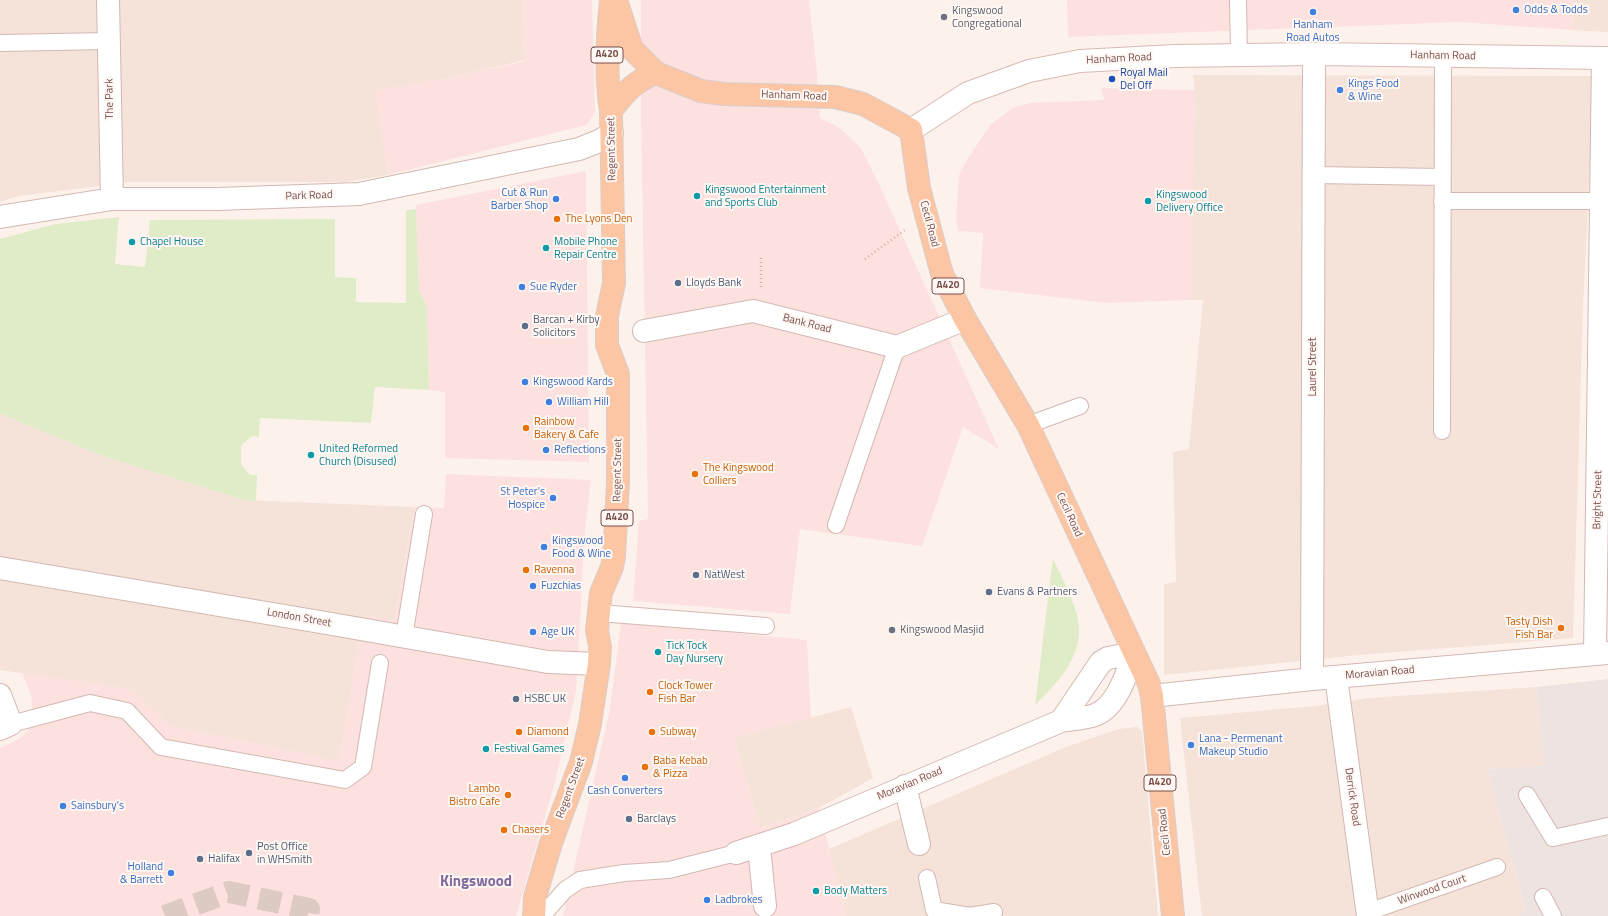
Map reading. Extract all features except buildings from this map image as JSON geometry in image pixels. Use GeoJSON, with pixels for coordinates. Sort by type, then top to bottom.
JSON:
{"type":"FeatureCollection","features":[{"type":"Feature","properties":{"kind":"main road","name":"A420"},"geometry":{"type":"LineString","coordinates":[[611,0],[607,43],[608,92],[612,111]]}},
{"type":"Feature","properties":{"kind":"main road","name":"Hanham Road"},"geometry":{"type":"LineString","coordinates":[[616,0],[632,50],[656,73],[701,91],[716,93],[835,97],[851,100],[911,130]]}},
{"type":"Feature","properties":{"kind":"main road"},"geometry":{"type":"LineString","coordinates":[[612,111],[619,99],[635,83],[656,73]]}},
{"type":"Feature","properties":{"kind":"main road","name":"Regent Street"},"geometry":{"type":"LineString","coordinates":[[534,916],[535,897],[551,843],[581,762],[590,724],[599,664],[600,647],[597,630],[602,589],[612,567],[614,556],[618,483],[618,374],[607,345],[607,316],[614,283],[612,111]]}},
{"type":"Feature","properties":{"kind":"main road","name":"Cecil Road"},"geometry":{"type":"LineString","coordinates":[[911,130],[919,188],[942,274],[964,319],[1028,425],[1149,684],[1152,696],[1173,916]]}},
{"type":"Feature","properties":{"kind":"street","name":"The Park"},"geometry":{"type":"LineString","coordinates":[[108,0],[112,199]]}},
{"type":"Feature","properties":{"kind":"street","name":"Hanham Road"},"geometry":{"type":"LineString","coordinates":[[911,130],[968,93],[1028,71],[1080,61],[1176,56],[1314,54],[1606,58]]}},
{"type":"Feature","properties":{"kind":"street","name":"Laurel Street"},"geometry":{"type":"LineString","coordinates":[[1312,679],[1314,54]]}},
{"type":"Feature","properties":{"kind":"street","name":"Bright Street"},"geometry":{"type":"LineString","coordinates":[[1602,653],[1606,58]]}},
{"type":"Feature","properties":{"kind":"street","name":"Park Road"},"geometry":{"type":"LineString","coordinates":[[0,217],[112,199],[217,199],[359,194],[579,149],[599,141],[612,133]]}},
{"type":"Feature","properties":{"kind":"street","name":"Bank Road"},"geometry":{"type":"LineString","coordinates":[[644,331],[753,310],[897,347]]}},
{"type":"Feature","properties":{"kind":"street"},"geometry":{"type":"LineString","coordinates":[[897,347],[964,319]]}},
{"type":"Feature","properties":{"kind":"street","name":"London Street"},"geometry":{"type":"LineString","coordinates":[[0,568],[548,662],[599,664]]}},
{"type":"Feature","properties":{"kind":"street","name":"Moravian Road"},"geometry":{"type":"LineString","coordinates":[[736,853],[759,847],[794,834],[1061,721],[1088,717],[1100,713],[1115,697],[1124,682],[1134,653]]}},
{"type":"Feature","properties":{"kind":"street"},"geometry":{"type":"LineString","coordinates":[[1061,721],[1101,662],[1108,658],[1134,653]]}},
{"type":"Feature","properties":{"kind":"street","name":"Moravian Road"},"geometry":{"type":"LineString","coordinates":[[1152,696],[1312,679],[1602,653]]}},
{"type":"Feature","properties":{"kind":"street","name":"Derrick Road"},"geometry":{"type":"LineString","coordinates":[[1336,677],[1368,914]]}},
{"type":"Feature","properties":{"kind":"street"},"geometry":{"type":"LineString","coordinates":[[0,695],[6,727]]}},
{"type":"Feature","properties":{"kind":"street"},"geometry":{"type":"LineString","coordinates":[[905,786],[919,844]]}},
{"type":"Feature","properties":{"kind":"street"},"geometry":{"type":"LineString","coordinates":[[759,847],[764,911]]}},
{"type":"Feature","properties":{"kind":"lane"},"geometry":{"type":"LineString","coordinates":[[1238,0],[1239,55]]}},
{"type":"Feature","properties":{"kind":"lane"},"geometry":{"type":"LineString","coordinates":[[0,43],[109,41]]}},
{"type":"Feature","properties":{"kind":"lane"},"geometry":{"type":"LineString","coordinates":[[1442,431],[1443,56]]}},
{"type":"Feature","properties":{"kind":"lane"},"geometry":{"type":"LineString","coordinates":[[1313,175],[1442,176]]}},
{"type":"Feature","properties":{"kind":"lane"},"geometry":{"type":"LineString","coordinates":[[1442,201],[1605,201]]}},
{"type":"Feature","properties":{"kind":"lane"},"geometry":{"type":"LineString","coordinates":[[836,525],[897,347]]}},
{"type":"Feature","properties":{"kind":"lane"},"geometry":{"type":"LineString","coordinates":[[1028,425],[1080,406]]}},
{"type":"Feature","properties":{"kind":"lane"},"geometry":{"type":"LineString","coordinates":[[404,637],[424,514]]}},
{"type":"Feature","properties":{"kind":"lane"},"geometry":{"type":"LineString","coordinates":[[599,613],[766,626]]}},
{"type":"Feature","properties":{"kind":"lane"},"geometry":{"type":"LineString","coordinates":[[6,727],[90,703],[127,711],[161,748],[345,780],[363,767],[380,663]]}},
{"type":"Feature","properties":{"kind":"lane"},"geometry":{"type":"LineString","coordinates":[[1527,795],[1553,838],[1608,826]]}},
{"type":"Feature","properties":{"kind":"lane","name":"Moravian Road"},"geometry":{"type":"LineString","coordinates":[[542,916],[565,890],[580,880],[624,873],[669,870],[736,853]]}},
{"type":"Feature","properties":{"kind":"lane","name":"Winwood Court"},"geometry":{"type":"LineString","coordinates":[[1368,914],[1497,867]]}},
{"type":"Feature","properties":{"kind":"lane"},"geometry":{"type":"LineString","coordinates":[[927,878],[934,910],[970,916],[994,912]]}},
{"type":"Feature","properties":{"kind":"lane"},"geometry":{"type":"LineString","coordinates":[[1543,897],[1553,916]]}},
{"type":"Feature","properties":{"kind":"path"},"geometry":{"type":"LineString","coordinates":[[865,259],[926,215]]}},
{"type":"Feature","properties":{"kind":"shaded area"},"geometry":{"type":"Polygon","coordinates":[[[0,0],[523,0],[525,60],[450,78],[376,90],[388,175],[346,182],[132,182],[18,196],[0,202],[0,0]]]}},
{"type":"Feature","properties":{"kind":"shaded area"},"geometry":{"type":"Polygon","coordinates":[[[523,0],[592,0],[595,112],[587,125],[388,175],[375,90],[450,78],[525,61],[523,0]]]}},
{"type":"Feature","properties":{"kind":"shaded area"},"geometry":{"type":"Polygon","coordinates":[[[641,0],[809,0],[817,72],[820,118],[840,128],[861,148],[879,184],[999,449],[963,427],[922,546],[800,529],[790,614],[633,601],[639,521],[648,519],[641,114],[641,0]]]}},
{"type":"Feature","properties":{"kind":"shaded area"},"geometry":{"type":"Polygon","coordinates":[[[1067,0],[1573,0],[1572,30],[1459,22],[1068,37],[1067,0]]]}},
{"type":"Feature","properties":{"kind":"shaded area"},"geometry":{"type":"Polygon","coordinates":[[[1573,0],[1608,0],[1608,32],[1572,30],[1573,0]]]}},
{"type":"Feature","properties":{"kind":"shaded area"},"geometry":{"type":"Polygon","coordinates":[[[1193,75],[1594,76],[1583,308],[1573,638],[1348,656],[1164,675],[1164,584],[1176,582],[1173,452],[1189,449],[1203,300],[1191,300],[1190,292],[1195,90],[1193,75]]]}},
{"type":"Feature","properties":{"kind":"shaded area"},"geometry":{"type":"Polygon","coordinates":[[[1101,88],[1195,90],[1191,300],[1105,303],[980,288],[983,233],[958,231],[956,218],[959,175],[968,158],[991,124],[1014,107],[1030,103],[1104,100],[1101,88]]]}},
{"type":"Feature","properties":{"kind":"shaded area"},"geometry":{"type":"Polygon","coordinates":[[[586,171],[589,462],[445,458],[445,392],[429,390],[427,307],[419,291],[416,205],[586,171]]]}},
{"type":"Feature","properties":{"kind":"shaded area"},"geometry":{"type":"Polygon","coordinates":[[[0,414],[103,456],[244,500],[414,507],[394,621],[364,615],[339,761],[171,726],[131,689],[0,670],[0,414]]]}},
{"type":"Feature","properties":{"kind":"shaded area"},"geometry":{"type":"Polygon","coordinates":[[[446,474],[591,480],[585,531],[576,691],[554,786],[516,916],[0,916],[0,748],[19,739],[28,731],[32,709],[31,695],[22,673],[131,689],[171,726],[339,761],[364,615],[394,621],[414,507],[444,508],[446,474]]]}},
{"type":"Feature","properties":{"kind":"shaded area"},"geometry":{"type":"Polygon","coordinates":[[[621,622],[807,640],[811,718],[734,738],[760,828],[819,808],[846,916],[563,916],[610,709],[621,622]]]}},
{"type":"Feature","properties":{"kind":"shaded area"},"geometry":{"type":"Polygon","coordinates":[[[1608,679],[1608,916],[1518,916],[1526,911],[1487,769],[1544,766],[1536,687],[1608,679]]]}},
{"type":"Feature","properties":{"kind":"shaded area"},"geometry":{"type":"Polygon","coordinates":[[[1536,687],[1544,766],[1487,769],[1526,912],[1518,916],[1202,916],[1180,718],[1315,706],[1368,698],[1536,687]]]}},
{"type":"Feature","properties":{"kind":"shaded area"},"geometry":{"type":"Polygon","coordinates":[[[851,707],[873,778],[819,808],[760,828],[734,738],[851,707]]]}},
{"type":"Feature","properties":{"kind":"shaded area"},"geometry":{"type":"Polygon","coordinates":[[[1137,727],[1142,730],[1158,916],[846,916],[829,849],[1066,747],[1118,729],[1137,727]]]}},
{"type":"Feature","properties":{"kind":"green space"},"geometry":{"type":"Polygon","coordinates":[[[416,209],[419,291],[427,307],[429,390],[375,387],[371,423],[260,418],[259,437],[252,436],[241,446],[241,464],[250,475],[257,475],[256,501],[244,500],[103,456],[0,414],[0,239],[55,224],[119,217],[115,264],[145,267],[150,220],[335,219],[335,277],[356,278],[356,302],[406,303],[406,210],[416,209]]]}},
{"type":"Feature","properties":{"kind":"green space"},"geometry":{"type":"Polygon","coordinates":[[[1053,558],[1075,608],[1079,629],[1078,641],[1075,653],[1062,676],[1035,705],[1053,558]]]}},
{"type":"Feature","properties":{"kind":"tunnel"},"geometry":{"type":"LineString","coordinates":[[165,916],[229,892],[309,909],[308,916]]}},
{"type":"Feature","properties":{"kind":"place","name":"Odds & Todds"},"geometry":{"type":"Point","coordinates":[1516,10]}},
{"type":"Feature","properties":{"kind":"place","name":"Hanham Road Autos"},"geometry":{"type":"Point","coordinates":[1313,12]}},
{"type":"Feature","properties":{"kind":"place","name":"Kingswood Congregational"},"geometry":{"type":"Point","coordinates":[944,17]}},
{"type":"Feature","properties":{"kind":"place","name":"Royal Mail Del Off"},"geometry":{"type":"Point","coordinates":[1112,79]}},
{"type":"Feature","properties":{"kind":"place","name":"Kings Food & Wine"},"geometry":{"type":"Point","coordinates":[1340,90]}},
{"type":"Feature","properties":{"kind":"place","name":"Kingswood Entertainment and Sports Club"},"geometry":{"type":"Point","coordinates":[697,196]}},
{"type":"Feature","properties":{"kind":"place","name":"Cut & Run Barber Shop"},"geometry":{"type":"Point","coordinates":[556,199]}},
{"type":"Feature","properties":{"kind":"place","name":"Kingswood Delivery Office"},"geometry":{"type":"Point","coordinates":[1148,201]}},
{"type":"Feature","properties":{"kind":"place","name":"The Lyons Den"},"geometry":{"type":"Point","coordinates":[557,219]}},
{"type":"Feature","properties":{"kind":"place","name":"Chapel House"},"geometry":{"type":"Point","coordinates":[132,242]}},
{"type":"Feature","properties":{"kind":"place","name":"Mobile Phone Repair Centre"},"geometry":{"type":"Point","coordinates":[546,248]}},
{"type":"Feature","properties":{"kind":"place","name":"Lloyds Bank"},"geometry":{"type":"Point","coordinates":[678,283]}},
{"type":"Feature","properties":{"kind":"place","name":"Sue Ryder"},"geometry":{"type":"Point","coordinates":[522,287]}},
{"type":"Feature","properties":{"kind":"place","name":"Barcan + Kirby Solicitors"},"geometry":{"type":"Point","coordinates":[525,326]}},
{"type":"Feature","properties":{"kind":"place","name":"Kingswood Kards"},"geometry":{"type":"Point","coordinates":[525,382]}},
{"type":"Feature","properties":{"kind":"place","name":"William Hill"},"geometry":{"type":"Point","coordinates":[549,402]}},
{"type":"Feature","properties":{"kind":"place","name":"Rainbow Bakery & Cafe"},"geometry":{"type":"Point","coordinates":[526,428]}},
{"type":"Feature","properties":{"kind":"place","name":"Reflections"},"geometry":{"type":"Point","coordinates":[546,450]}},
{"type":"Feature","properties":{"kind":"place","name":"United Reformed Church (Disused)"},"geometry":{"type":"Point","coordinates":[311,455]}},
{"type":"Feature","properties":{"kind":"place","name":"The Kingswood Colliers"},"geometry":{"type":"Point","coordinates":[695,474]}},
{"type":"Feature","properties":{"kind":"place","name":"St Peter's Hospice"},"geometry":{"type":"Point","coordinates":[553,498]}},
{"type":"Feature","properties":{"kind":"place","name":"Kingswood Food & Wine"},"geometry":{"type":"Point","coordinates":[544,547]}},
{"type":"Feature","properties":{"kind":"place","name":"Ravenna"},"geometry":{"type":"Point","coordinates":[526,570]}},
{"type":"Feature","properties":{"kind":"place","name":"NatWest"},"geometry":{"type":"Point","coordinates":[696,575]}},
{"type":"Feature","properties":{"kind":"place","name":"Fuzchias"},"geometry":{"type":"Point","coordinates":[533,586]}},
{"type":"Feature","properties":{"kind":"place","name":"Evans & Partners"},"geometry":{"type":"Point","coordinates":[989,592]}},
{"type":"Feature","properties":{"kind":"place","name":"Tasty Dish Fish Bar"},"geometry":{"type":"Point","coordinates":[1561,628]}},
{"type":"Feature","properties":{"kind":"place","name":"Kingswood Masjid"},"geometry":{"type":"Point","coordinates":[892,630]}},
{"type":"Feature","properties":{"kind":"place","name":"Age UK"},"geometry":{"type":"Point","coordinates":[533,632]}},
{"type":"Feature","properties":{"kind":"place","name":"Tick Tock Day Nursery"},"geometry":{"type":"Point","coordinates":[658,652]}},
{"type":"Feature","properties":{"kind":"place","name":"Clock Tower Fish Bar"},"geometry":{"type":"Point","coordinates":[650,692]}},
{"type":"Feature","properties":{"kind":"place","name":"HSBC UK"},"geometry":{"type":"Point","coordinates":[516,699]}},
{"type":"Feature","properties":{"kind":"place","name":"Diamond"},"geometry":{"type":"Point","coordinates":[519,732]}},
{"type":"Feature","properties":{"kind":"place","name":"Subway"},"geometry":{"type":"Point","coordinates":[652,732]}},
{"type":"Feature","properties":{"kind":"place","name":"Lana - Permenant Makeup Studio"},"geometry":{"type":"Point","coordinates":[1191,745]}},
{"type":"Feature","properties":{"kind":"place","name":"Festival Games"},"geometry":{"type":"Point","coordinates":[486,749]}},
{"type":"Feature","properties":{"kind":"place","name":"Baba Kebab & Pizza"},"geometry":{"type":"Point","coordinates":[645,767]}},
{"type":"Feature","properties":{"kind":"place","name":"Cash Converters"},"geometry":{"type":"Point","coordinates":[625,778]}},
{"type":"Feature","properties":{"kind":"place","name":"Lambo Bistro Cafe"},"geometry":{"type":"Point","coordinates":[508,795]}},
{"type":"Feature","properties":{"kind":"place","name":"Sainsbury's"},"geometry":{"type":"Point","coordinates":[63,806]}},
{"type":"Feature","properties":{"kind":"place","name":"Barclays"},"geometry":{"type":"Point","coordinates":[629,819]}},
{"type":"Feature","properties":{"kind":"place","name":"Chasers"},"geometry":{"type":"Point","coordinates":[504,830]}},
{"type":"Feature","properties":{"kind":"place","name":"Post Office in WHSmith"},"geometry":{"type":"Point","coordinates":[249,853]}},
{"type":"Feature","properties":{"kind":"place","name":"Halifax"},"geometry":{"type":"Point","coordinates":[200,859]}},
{"type":"Feature","properties":{"kind":"place","name":"Holland & Barrett"},"geometry":{"type":"Point","coordinates":[171,873]}},
{"type":"Feature","properties":{"kind":"place","name":"Body Matters"},"geometry":{"type":"Point","coordinates":[816,891]}},
{"type":"Feature","properties":{"kind":"place","name":"Ladbrokes"},"geometry":{"type":"Point","coordinates":[707,900]}},
{"type":"Feature","properties":{"kind":"district","name":"Kingswood"},"geometry":{"type":"Point","coordinates":[476,882]}}]}
